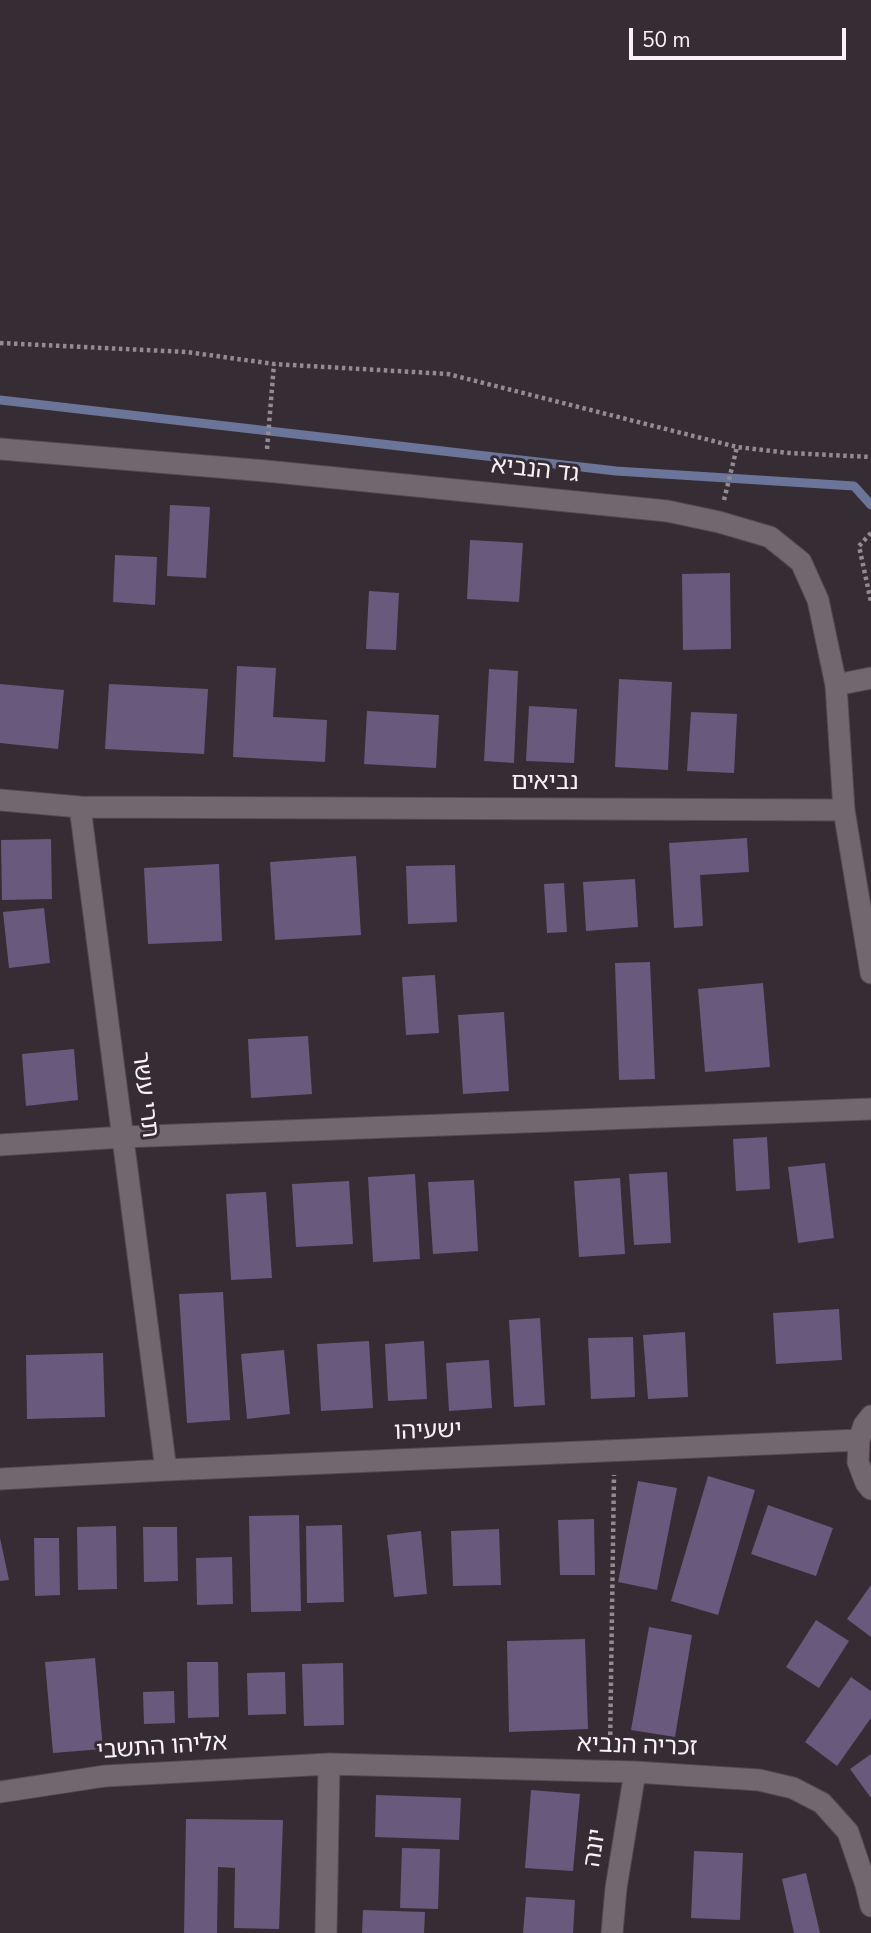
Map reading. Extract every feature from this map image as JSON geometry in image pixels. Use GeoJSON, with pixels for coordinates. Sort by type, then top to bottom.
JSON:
{"type":"FeatureCollection","features":[{"type":"Feature","properties":{"kind":"street","name":"גד הנביא"},"geometry":{"type":"LineString","coordinates":[[0,449],[266,471],[667,510],[770,537],[801,562],[818,600],[836,685],[844,810]]}},
{"type":"Feature","properties":{"kind":"street"},"geometry":{"type":"LineString","coordinates":[[836,685],[871,678]]}},
{"type":"Feature","properties":{"kind":"street"},"geometry":{"type":"LineString","coordinates":[[0,800],[80,807]]}},
{"type":"Feature","properties":{"kind":"street","name":"נביאים"},"geometry":{"type":"LineString","coordinates":[[80,807],[844,810]]}},
{"type":"Feature","properties":{"kind":"street","name":"תרי עשר"},"geometry":{"type":"LineString","coordinates":[[80,807],[166,1470]]}},
{"type":"Feature","properties":{"kind":"street"},"geometry":{"type":"LineString","coordinates":[[844,810],[871,969]]}},
{"type":"Feature","properties":{"kind":"street"},"geometry":{"type":"LineString","coordinates":[[0,1145],[123,1137],[871,1109]]}},
{"type":"Feature","properties":{"kind":"street"},"geometry":{"type":"LineString","coordinates":[[871,1416],[864,1425],[859,1440],[858,1462],[871,1489]]}},
{"type":"Feature","properties":{"kind":"street","name":"ישעיהו"},"geometry":{"type":"LineString","coordinates":[[0,1479],[859,1440]]}},
{"type":"Feature","properties":{"kind":"street"},"geometry":{"type":"LineString","coordinates":[[327,1933],[329,1764]]}},
{"type":"Feature","properties":{"kind":"street","name":"זכריה הנביא"},"geometry":{"type":"LineString","coordinates":[[329,1764],[635,1772],[759,1780],[793,1788],[822,1803],[848,1832],[871,1906]]}},
{"type":"Feature","properties":{"kind":"street","name":"אליהו התשבי"},"geometry":{"type":"LineString","coordinates":[[0,1792],[105,1776],[329,1764]]}},
{"type":"Feature","properties":{"kind":"street","name":"יונה"},"geometry":{"type":"LineString","coordinates":[[612,1933],[635,1772]]}},
{"type":"Feature","properties":{"kind":"path"},"geometry":{"type":"LineString","coordinates":[[0,343],[187,352],[274,364],[448,374],[737,447],[789,453],[871,457]]}},
{"type":"Feature","properties":{"kind":"path"},"geometry":{"type":"LineString","coordinates":[[266,471],[274,364]]}},
{"type":"Feature","properties":{"kind":"path"},"geometry":{"type":"LineString","coordinates":[[719,522],[737,447]]}},
{"type":"Feature","properties":{"kind":"path"},"geometry":{"type":"LineString","coordinates":[[871,533],[859,546],[871,602]]}},
{"type":"Feature","properties":{"kind":"path"},"geometry":{"type":"LineString","coordinates":[[609,1771],[615,1450]]}},
{"type":"Feature","properties":{"kind":"building"},"geometry":{"type":"Polygon","coordinates":[[[170,505],[210,507],[206,578],[167,576],[170,505]]]}},
{"type":"Feature","properties":{"kind":"building"},"geometry":{"type":"Polygon","coordinates":[[[470,540],[523,543],[519,602],[467,599],[470,540]]]}},
{"type":"Feature","properties":{"kind":"building"},"geometry":{"type":"Polygon","coordinates":[[[115,555],[157,557],[155,605],[113,602],[115,555]]]}},
{"type":"Feature","properties":{"kind":"building"},"geometry":{"type":"Polygon","coordinates":[[[730,573],[731,649],[683,650],[682,574],[730,573]]]}},
{"type":"Feature","properties":{"kind":"building"},"geometry":{"type":"Polygon","coordinates":[[[369,591],[399,593],[396,650],[366,649],[369,591]]]}},
{"type":"Feature","properties":{"kind":"building"},"geometry":{"type":"Polygon","coordinates":[[[237,666],[276,668],[273,717],[327,720],[325,762],[233,757],[237,666]]]}},
{"type":"Feature","properties":{"kind":"building"},"geometry":{"type":"Polygon","coordinates":[[[489,669],[518,671],[514,763],[484,761],[489,669]]]}},
{"type":"Feature","properties":{"kind":"building"},"geometry":{"type":"Polygon","coordinates":[[[619,679],[672,682],[668,770],[615,767],[619,679]]]}},
{"type":"Feature","properties":{"kind":"building"},"geometry":{"type":"Polygon","coordinates":[[[0,684],[64,690],[58,749],[0,743],[0,684]]]}},
{"type":"Feature","properties":{"kind":"building"},"geometry":{"type":"Polygon","coordinates":[[[109,684],[208,689],[204,754],[105,749],[109,684]]]}},
{"type":"Feature","properties":{"kind":"building"},"geometry":{"type":"Polygon","coordinates":[[[529,706],[577,709],[574,763],[526,761],[529,706]]]}},
{"type":"Feature","properties":{"kind":"building"},"geometry":{"type":"Polygon","coordinates":[[[367,711],[439,715],[436,768],[364,764],[367,711]]]}},
{"type":"Feature","properties":{"kind":"building"},"geometry":{"type":"Polygon","coordinates":[[[691,712],[737,714],[734,773],[687,771],[691,712]]]}},
{"type":"Feature","properties":{"kind":"building"},"geometry":{"type":"Polygon","coordinates":[[[747,838],[749,872],[700,875],[703,926],[674,928],[669,843],[747,838]]]}},
{"type":"Feature","properties":{"kind":"building"},"geometry":{"type":"Polygon","coordinates":[[[51,839],[52,899],[2,900],[1,840],[51,839]]]}},
{"type":"Feature","properties":{"kind":"building"},"geometry":{"type":"Polygon","coordinates":[[[356,856],[361,935],[275,940],[270,862],[356,856]]]}},
{"type":"Feature","properties":{"kind":"building"},"geometry":{"type":"Polygon","coordinates":[[[219,864],[222,941],[148,944],[144,868],[219,864]]]}},
{"type":"Feature","properties":{"kind":"building"},"geometry":{"type":"Polygon","coordinates":[[[455,865],[457,922],[408,924],[406,866],[455,865]]]}},
{"type":"Feature","properties":{"kind":"building"},"geometry":{"type":"Polygon","coordinates":[[[635,879],[638,927],[586,931],[583,882],[635,879]]]}},
{"type":"Feature","properties":{"kind":"building"},"geometry":{"type":"Polygon","coordinates":[[[564,883],[567,932],[547,933],[544,884],[564,883]]]}},
{"type":"Feature","properties":{"kind":"building"},"geometry":{"type":"Polygon","coordinates":[[[44,908],[50,963],[9,968],[3,912],[44,908]]]}},
{"type":"Feature","properties":{"kind":"building"},"geometry":{"type":"Polygon","coordinates":[[[650,962],[655,1079],[619,1080],[615,963],[650,962]]]}},
{"type":"Feature","properties":{"kind":"building"},"geometry":{"type":"Polygon","coordinates":[[[435,975],[439,1033],[406,1035],[402,977],[435,975]]]}},
{"type":"Feature","properties":{"kind":"building"},"geometry":{"type":"Polygon","coordinates":[[[763,983],[770,1067],[705,1072],[698,989],[763,983]]]}},
{"type":"Feature","properties":{"kind":"building"},"geometry":{"type":"Polygon","coordinates":[[[504,1012],[509,1091],[463,1094],[458,1015],[504,1012]]]}},
{"type":"Feature","properties":{"kind":"building"},"geometry":{"type":"Polygon","coordinates":[[[308,1036],[312,1094],[251,1098],[248,1039],[308,1036]]]}},
{"type":"Feature","properties":{"kind":"building"},"geometry":{"type":"Polygon","coordinates":[[[74,1049],[78,1100],[26,1106],[22,1054],[74,1049]]]}},
{"type":"Feature","properties":{"kind":"building"},"geometry":{"type":"Polygon","coordinates":[[[767,1137],[770,1189],[736,1191],[733,1139],[767,1137]]]}},
{"type":"Feature","properties":{"kind":"building"},"geometry":{"type":"Polygon","coordinates":[[[825,1163],[834,1238],[798,1243],[788,1167],[825,1163]]]}},
{"type":"Feature","properties":{"kind":"building"},"geometry":{"type":"Polygon","coordinates":[[[667,1172],[671,1243],[634,1245],[629,1174],[667,1172]]]}},
{"type":"Feature","properties":{"kind":"building"},"geometry":{"type":"Polygon","coordinates":[[[415,1174],[420,1259],[373,1262],[368,1177],[415,1174]]]}},
{"type":"Feature","properties":{"kind":"building"},"geometry":{"type":"Polygon","coordinates":[[[620,1178],[625,1254],[579,1257],[574,1181],[620,1178]]]}},
{"type":"Feature","properties":{"kind":"building"},"geometry":{"type":"Polygon","coordinates":[[[474,1180],[478,1251],[433,1254],[428,1182],[474,1180]]]}},
{"type":"Feature","properties":{"kind":"building"},"geometry":{"type":"Polygon","coordinates":[[[349,1181],[353,1244],[296,1247],[292,1184],[349,1181]]]}},
{"type":"Feature","properties":{"kind":"building"},"geometry":{"type":"Polygon","coordinates":[[[266,1192],[272,1278],[231,1280],[226,1194],[266,1192]]]}},
{"type":"Feature","properties":{"kind":"building"},"geometry":{"type":"Polygon","coordinates":[[[223,1292],[230,1420],[187,1423],[179,1294],[223,1292]]]}},
{"type":"Feature","properties":{"kind":"building"},"geometry":{"type":"Polygon","coordinates":[[[839,1309],[842,1360],[776,1364],[773,1313],[839,1309]]]}},
{"type":"Feature","properties":{"kind":"building"},"geometry":{"type":"Polygon","coordinates":[[[540,1318],[545,1405],[514,1407],[509,1320],[540,1318]]]}},
{"type":"Feature","properties":{"kind":"building"},"geometry":{"type":"Polygon","coordinates":[[[685,1332],[688,1397],[648,1399],[643,1335],[685,1332]]]}},
{"type":"Feature","properties":{"kind":"building"},"geometry":{"type":"Polygon","coordinates":[[[633,1337],[635,1397],[591,1399],[588,1338],[633,1337]]]}},
{"type":"Feature","properties":{"kind":"building"},"geometry":{"type":"Polygon","coordinates":[[[369,1341],[373,1408],[321,1411],[317,1344],[369,1341]]]}},
{"type":"Feature","properties":{"kind":"building"},"geometry":{"type":"Polygon","coordinates":[[[424,1341],[427,1399],[388,1401],[385,1344],[424,1341]]]}},
{"type":"Feature","properties":{"kind":"building"},"geometry":{"type":"Polygon","coordinates":[[[284,1350],[290,1414],[247,1419],[241,1354],[284,1350]]]}},
{"type":"Feature","properties":{"kind":"building"},"geometry":{"type":"Polygon","coordinates":[[[103,1353],[105,1417],[27,1419],[26,1355],[103,1353]]]}},
{"type":"Feature","properties":{"kind":"building"},"geometry":{"type":"Polygon","coordinates":[[[489,1360],[492,1408],[449,1411],[446,1363],[489,1360]]]}},
{"type":"Feature","properties":{"kind":"building"},"geometry":{"type":"Polygon","coordinates":[[[708,1476],[755,1490],[718,1615],[671,1601],[708,1476]]]}},
{"type":"Feature","properties":{"kind":"building"},"geometry":{"type":"Polygon","coordinates":[[[638,1481],[677,1488],[657,1590],[618,1582],[638,1481]]]}},
{"type":"Feature","properties":{"kind":"building"},"geometry":{"type":"Polygon","coordinates":[[[768,1505],[833,1528],[816,1576],[751,1554],[768,1505]]]}},
{"type":"Feature","properties":{"kind":"building"},"geometry":{"type":"Polygon","coordinates":[[[299,1515],[301,1611],[251,1612],[249,1516],[299,1515]]]}},
{"type":"Feature","properties":{"kind":"building"},"geometry":{"type":"Polygon","coordinates":[[[594,1519],[595,1575],[560,1575],[558,1520],[594,1519]]]}},
{"type":"Feature","properties":{"kind":"building"},"geometry":{"type":"Polygon","coordinates":[[[342,1525],[344,1602],[307,1603],[306,1526],[342,1525]]]}},
{"type":"Feature","properties":{"kind":"building"},"geometry":{"type":"Polygon","coordinates":[[[116,1526],[117,1589],[78,1590],[77,1527],[116,1526]]]}},
{"type":"Feature","properties":{"kind":"building"},"geometry":{"type":"Polygon","coordinates":[[[143,1527],[177,1527],[178,1581],[144,1582],[143,1527]]]}},
{"type":"Feature","properties":{"kind":"building"},"geometry":{"type":"Polygon","coordinates":[[[499,1529],[501,1585],[453,1586],[451,1531],[499,1529]]]}},
{"type":"Feature","properties":{"kind":"building"},"geometry":{"type":"Polygon","coordinates":[[[421,1531],[427,1594],[394,1597],[387,1535],[421,1531]]]}},
{"type":"Feature","properties":{"kind":"building"},"geometry":{"type":"Polygon","coordinates":[[[0,1538],[9,1580],[0,1581],[0,1538]]]}},
{"type":"Feature","properties":{"kind":"building"},"geometry":{"type":"Polygon","coordinates":[[[34,1538],[59,1538],[60,1595],[35,1596],[34,1538]]]}},
{"type":"Feature","properties":{"kind":"building"},"geometry":{"type":"Polygon","coordinates":[[[232,1557],[233,1604],[197,1605],[196,1558],[232,1557]]]}},
{"type":"Feature","properties":{"kind":"building"},"geometry":{"type":"Polygon","coordinates":[[[871,1585],[871,1637],[847,1619],[871,1585]]]}},
{"type":"Feature","properties":{"kind":"building"},"geometry":{"type":"Polygon","coordinates":[[[816,1620],[849,1641],[819,1688],[786,1667],[816,1620]]]}},
{"type":"Feature","properties":{"kind":"building"},"geometry":{"type":"Polygon","coordinates":[[[649,1627],[692,1635],[675,1737],[631,1730],[649,1627]]]}},
{"type":"Feature","properties":{"kind":"building"},"geometry":{"type":"Polygon","coordinates":[[[585,1639],[588,1729],[509,1732],[507,1641],[585,1639]]]}},
{"type":"Feature","properties":{"kind":"building"},"geometry":{"type":"Polygon","coordinates":[[[95,1658],[103,1749],[53,1753],[45,1662],[95,1658]]]}},
{"type":"Feature","properties":{"kind":"building"},"geometry":{"type":"Polygon","coordinates":[[[187,1662],[218,1662],[219,1717],[188,1718],[187,1662]]]}},
{"type":"Feature","properties":{"kind":"building"},"geometry":{"type":"Polygon","coordinates":[[[343,1663],[344,1725],[304,1726],[302,1664],[343,1663]]]}},
{"type":"Feature","properties":{"kind":"building"},"geometry":{"type":"Polygon","coordinates":[[[285,1672],[286,1714],[248,1715],[247,1673],[285,1672]]]}},
{"type":"Feature","properties":{"kind":"building"},"geometry":{"type":"Polygon","coordinates":[[[851,1677],[871,1691],[871,1718],[837,1766],[805,1742],[851,1677]]]}},
{"type":"Feature","properties":{"kind":"building"},"geometry":{"type":"Polygon","coordinates":[[[174,1691],[175,1723],[144,1724],[143,1692],[174,1691]]]}},
{"type":"Feature","properties":{"kind":"building"},"geometry":{"type":"Polygon","coordinates":[[[871,1754],[871,1798],[850,1769],[871,1754]]]}},
{"type":"Feature","properties":{"kind":"building"},"geometry":{"type":"Polygon","coordinates":[[[531,1790],[580,1794],[573,1871],[525,1868],[531,1790]]]}},
{"type":"Feature","properties":{"kind":"building"},"geometry":{"type":"Polygon","coordinates":[[[376,1795],[461,1798],[459,1840],[375,1837],[376,1795]]]}},
{"type":"Feature","properties":{"kind":"building"},"geometry":{"type":"Polygon","coordinates":[[[186,1819],[283,1820],[279,1929],[234,1928],[235,1868],[218,1867],[217,1933],[184,1933],[186,1819]]]}},
{"type":"Feature","properties":{"kind":"building"},"geometry":{"type":"Polygon","coordinates":[[[402,1848],[440,1849],[438,1909],[400,1908],[402,1848]]]}},
{"type":"Feature","properties":{"kind":"building"},"geometry":{"type":"Polygon","coordinates":[[[694,1851],[743,1853],[740,1920],[691,1918],[694,1851]]]}},
{"type":"Feature","properties":{"kind":"building"},"geometry":{"type":"Polygon","coordinates":[[[806,1873],[820,1933],[794,1933],[782,1879],[806,1873]]]}},
{"type":"Feature","properties":{"kind":"building"},"geometry":{"type":"Polygon","coordinates":[[[526,1897],[575,1900],[573,1933],[523,1933],[526,1897]]]}},
{"type":"Feature","properties":{"kind":"building"},"geometry":{"type":"Polygon","coordinates":[[[363,1910],[425,1912],[424,1933],[362,1933],[363,1910]]]}},
{"type":"Feature","properties":{"kind":"waterway"},"geometry":{"type":"LineString","coordinates":[[0,400],[616,471],[854,486],[871,505]]}}]}
